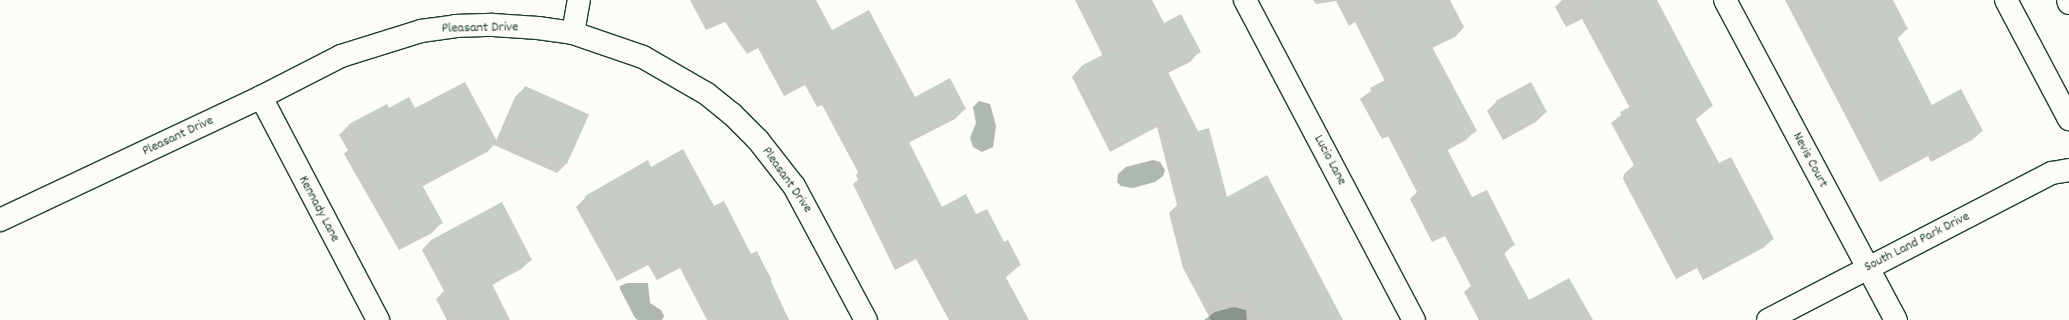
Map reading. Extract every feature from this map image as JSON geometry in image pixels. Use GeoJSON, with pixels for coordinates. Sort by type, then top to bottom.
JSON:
{"type":"FeatureCollection","features":[{"type":"Feature","properties":{"kind":"street"},"geometry":{"type":"LineString","coordinates":[[573,33],[579,0]]}},
{"type":"Feature","properties":{"kind":"street","name":"Lucio Lane"},"geometry":{"type":"LineString","coordinates":[[1245,0],[1414,320]]}},
{"type":"Feature","properties":{"kind":"street","name":"Nevis Court"},"geometry":{"type":"LineString","coordinates":[[1725,0],[1896,320]]}},
{"type":"Feature","properties":{"kind":"street"},"geometry":{"type":"LineString","coordinates":[[2006,0],[2069,119]]}},
{"type":"Feature","properties":{"kind":"street","name":"Pleasant Drive"},"geometry":{"type":"LineString","coordinates":[[0,220],[261,97],[341,56],[420,32],[455,26],[493,25],[573,33],[644,58],[707,94],[732,114],[773,157],[794,186],[866,320]]}},
{"type":"Feature","properties":{"kind":"street","name":"Kennady Lane"},"geometry":{"type":"LineString","coordinates":[[261,97],[378,320]]}},
{"type":"Feature","properties":{"kind":"street","name":"South Land Park Drive"},"geometry":{"type":"LineString","coordinates":[[1768,320],[1867,267],[2052,173],[2069,170]]}},
{"type":"Feature","properties":{"kind":"shaded area"},"geometry":{"type":"Polygon","coordinates":[[[979,101],[990,104],[996,126],[993,147],[982,152],[973,147],[970,138],[976,123],[973,107],[979,101]]]}},
{"type":"Feature","properties":{"kind":"shaded area"},"geometry":{"type":"Polygon","coordinates":[[[1153,160],[1160,162],[1165,170],[1163,176],[1155,182],[1133,188],[1121,186],[1117,182],[1118,174],[1126,167],[1153,160]]]}},
{"type":"Feature","properties":{"kind":"shaded area"},"geometry":{"type":"Polygon","coordinates":[[[627,283],[648,283],[650,303],[661,310],[664,316],[662,320],[638,320],[635,318],[620,289],[620,286],[627,283]]]}},
{"type":"Feature","properties":{"kind":"shaded area"},"geometry":{"type":"Polygon","coordinates":[[[1234,307],[1246,310],[1247,320],[1204,320],[1215,312],[1234,307]]]}},
{"type":"Feature","properties":{"kind":"building"},"geometry":{"type":"Polygon","coordinates":[[[726,0],[816,0],[832,30],[869,10],[915,97],[950,78],[966,109],[908,140],[942,207],[966,194],[976,214],[987,209],[1004,242],[1008,240],[1021,265],[1004,274],[1029,320],[964,320],[926,250],[905,261],[862,174],[868,171],[865,165],[868,163],[832,96],[827,98],[815,76],[794,87],[768,39],[757,45],[726,0]]]}},
{"type":"Feature","properties":{"kind":"building"},"geometry":{"type":"Polygon","coordinates":[[[1089,0],[1152,0],[1164,23],[1181,14],[1201,52],[1167,70],[1198,131],[1209,128],[1227,197],[1267,175],[1343,320],[1266,320],[1248,286],[1216,303],[1193,259],[1178,203],[1188,200],[1167,118],[1120,143],[1081,66],[1114,49],[1089,0]]]}},
{"type":"Feature","properties":{"kind":"building"},"geometry":{"type":"Polygon","coordinates":[[[1358,0],[1442,0],[1458,31],[1431,45],[1477,131],[1446,147],[1472,197],[1487,190],[1515,245],[1503,251],[1529,300],[1569,278],[1593,320],[1492,320],[1473,282],[1481,278],[1455,227],[1442,233],[1420,189],[1428,185],[1398,127],[1391,130],[1370,88],[1396,74],[1358,0]]]}},
{"type":"Feature","properties":{"kind":"building"},"geometry":{"type":"Polygon","coordinates":[[[1587,0],[1657,0],[1713,106],[1694,116],[1719,163],[1731,157],[1774,239],[1713,271],[1707,259],[1686,270],[1632,169],[1635,167],[1633,164],[1644,158],[1620,112],[1641,101],[1587,0]]]}},
{"type":"Feature","properties":{"kind":"building"},"geometry":{"type":"Polygon","coordinates":[[[1799,0],[1893,0],[1908,29],[1896,35],[1932,105],[1961,89],[1983,131],[1941,153],[1938,148],[1890,173],[1799,0]]]}},
{"type":"Feature","properties":{"kind":"building"},"geometry":{"type":"Polygon","coordinates":[[[465,82],[498,143],[421,183],[443,223],[409,241],[353,143],[358,141],[349,124],[387,104],[389,108],[409,97],[415,108],[465,82]]]}},
{"type":"Feature","properties":{"kind":"building"},"geometry":{"type":"Polygon","coordinates":[[[1531,82],[1547,112],[1512,131],[1496,101],[1531,82]]]}},
{"type":"Feature","properties":{"kind":"building"},"geometry":{"type":"Polygon","coordinates":[[[525,86],[589,114],[567,164],[503,135],[525,86]]]}},
{"type":"Feature","properties":{"kind":"building"},"geometry":{"type":"Polygon","coordinates":[[[683,149],[714,206],[724,201],[751,254],[757,251],[789,320],[722,320],[690,259],[666,271],[658,256],[627,272],[585,196],[648,160],[651,167],[683,149]]]}},
{"type":"Feature","properties":{"kind":"building"},"geometry":{"type":"Polygon","coordinates":[[[502,202],[532,260],[491,282],[510,320],[462,320],[445,289],[454,284],[431,240],[502,202]]]}}]}
